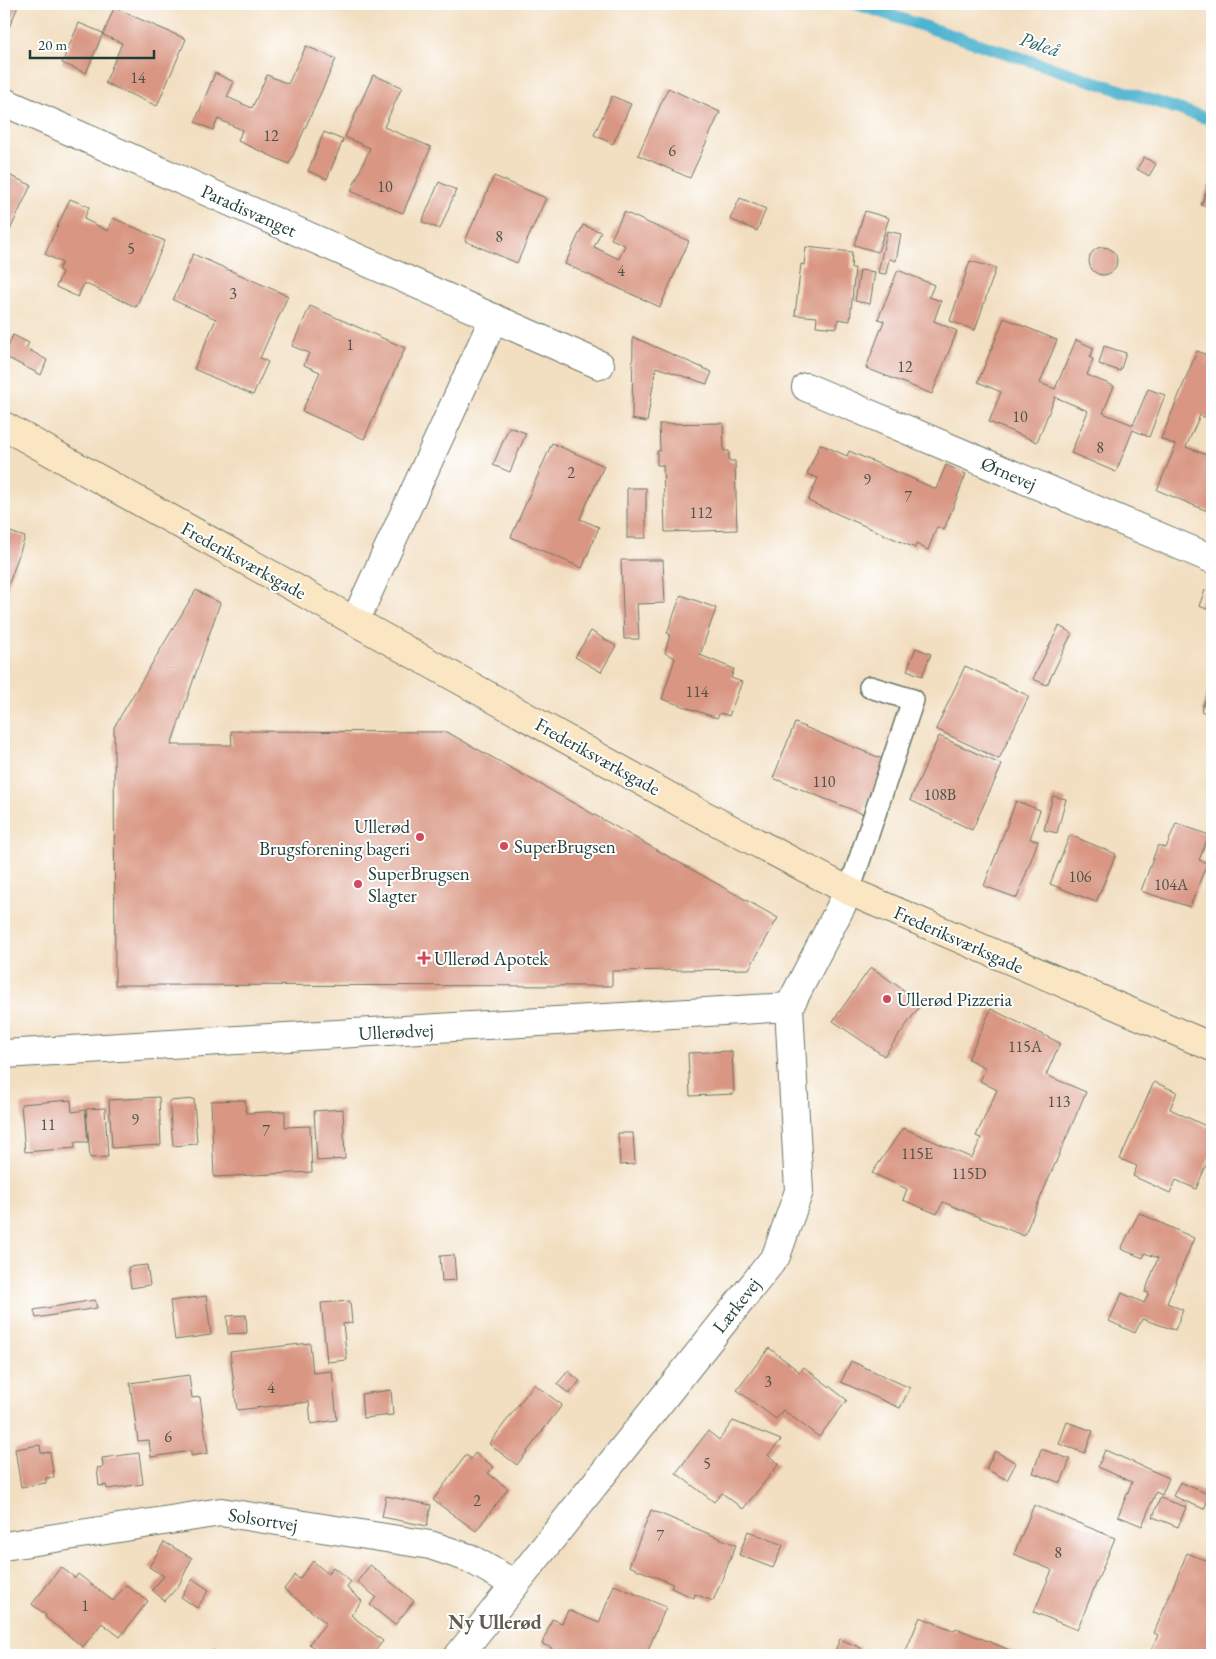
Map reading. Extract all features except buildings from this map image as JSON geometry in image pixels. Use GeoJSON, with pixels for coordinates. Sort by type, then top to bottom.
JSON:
{"type":"FeatureCollection","features":[{"type":"Feature","properties":{"kind":"street","name":"Paradisvænget"},"geometry":{"type":"LineString","coordinates":[[4,102],[600,365]]}},
{"type":"Feature","properties":{"kind":"street"},"geometry":{"type":"LineString","coordinates":[[355,621],[494,318]]}},
{"type":"Feature","properties":{"kind":"street","name":"Ørnevej"},"geometry":{"type":"LineString","coordinates":[[806,387],[1212,560]]}},
{"type":"Feature","properties":{"kind":"street","name":"Frederiksværksgade"},"geometry":{"type":"LineString","coordinates":[[4,426],[681,803],[849,890],[1212,1047]]}},
{"type":"Feature","properties":{"kind":"street","name":"Lærkevej"},"geometry":{"type":"LineString","coordinates":[[459,1655],[776,1256],[798,1191],[789,1007],[849,890]]}},
{"type":"Feature","properties":{"kind":"street","name":"Ullerødvej"},"geometry":{"type":"LineString","coordinates":[[4,1054],[789,1007]]}},
{"type":"Feature","properties":{"kind":"street","name":"Solsortvej"},"geometry":{"type":"LineString","coordinates":[[4,1546],[221,1512],[430,1545],[470,1558],[515,1584]]}},
{"type":"Feature","properties":{"kind":"lane"},"geometry":{"type":"LineString","coordinates":[[849,890],[913,700],[870,686]]}},
{"type":"Feature","properties":{"kind":"waterway","name":"Pøleå"},"geometry":{"type":"LineString","coordinates":[[856,4],[1212,120]]}},
{"type":"Feature","properties":{"kind":"place","name":"Ullerød Brugsforening bageri"},"geometry":{"type":"Point","coordinates":[420,837]}},
{"type":"Feature","properties":{"kind":"place","name":"SuperBrugsen"},"geometry":{"type":"Point","coordinates":[504,846]}},
{"type":"Feature","properties":{"kind":"place","name":"SuperBrugsen Slagter"},"geometry":{"type":"Point","coordinates":[358,884]}},
{"type":"Feature","properties":{"kind":"place","name":"Ullerød Apotek"},"geometry":{"type":"Point","coordinates":[424,958]}},
{"type":"Feature","properties":{"kind":"place","name":"Ullerød Pizzeria"},"geometry":{"type":"Point","coordinates":[887,999]}},
{"type":"Feature","properties":{"kind":"district","name":"Ny Ullerød"},"geometry":{"type":"Point","coordinates":[495,1622]}}]}
